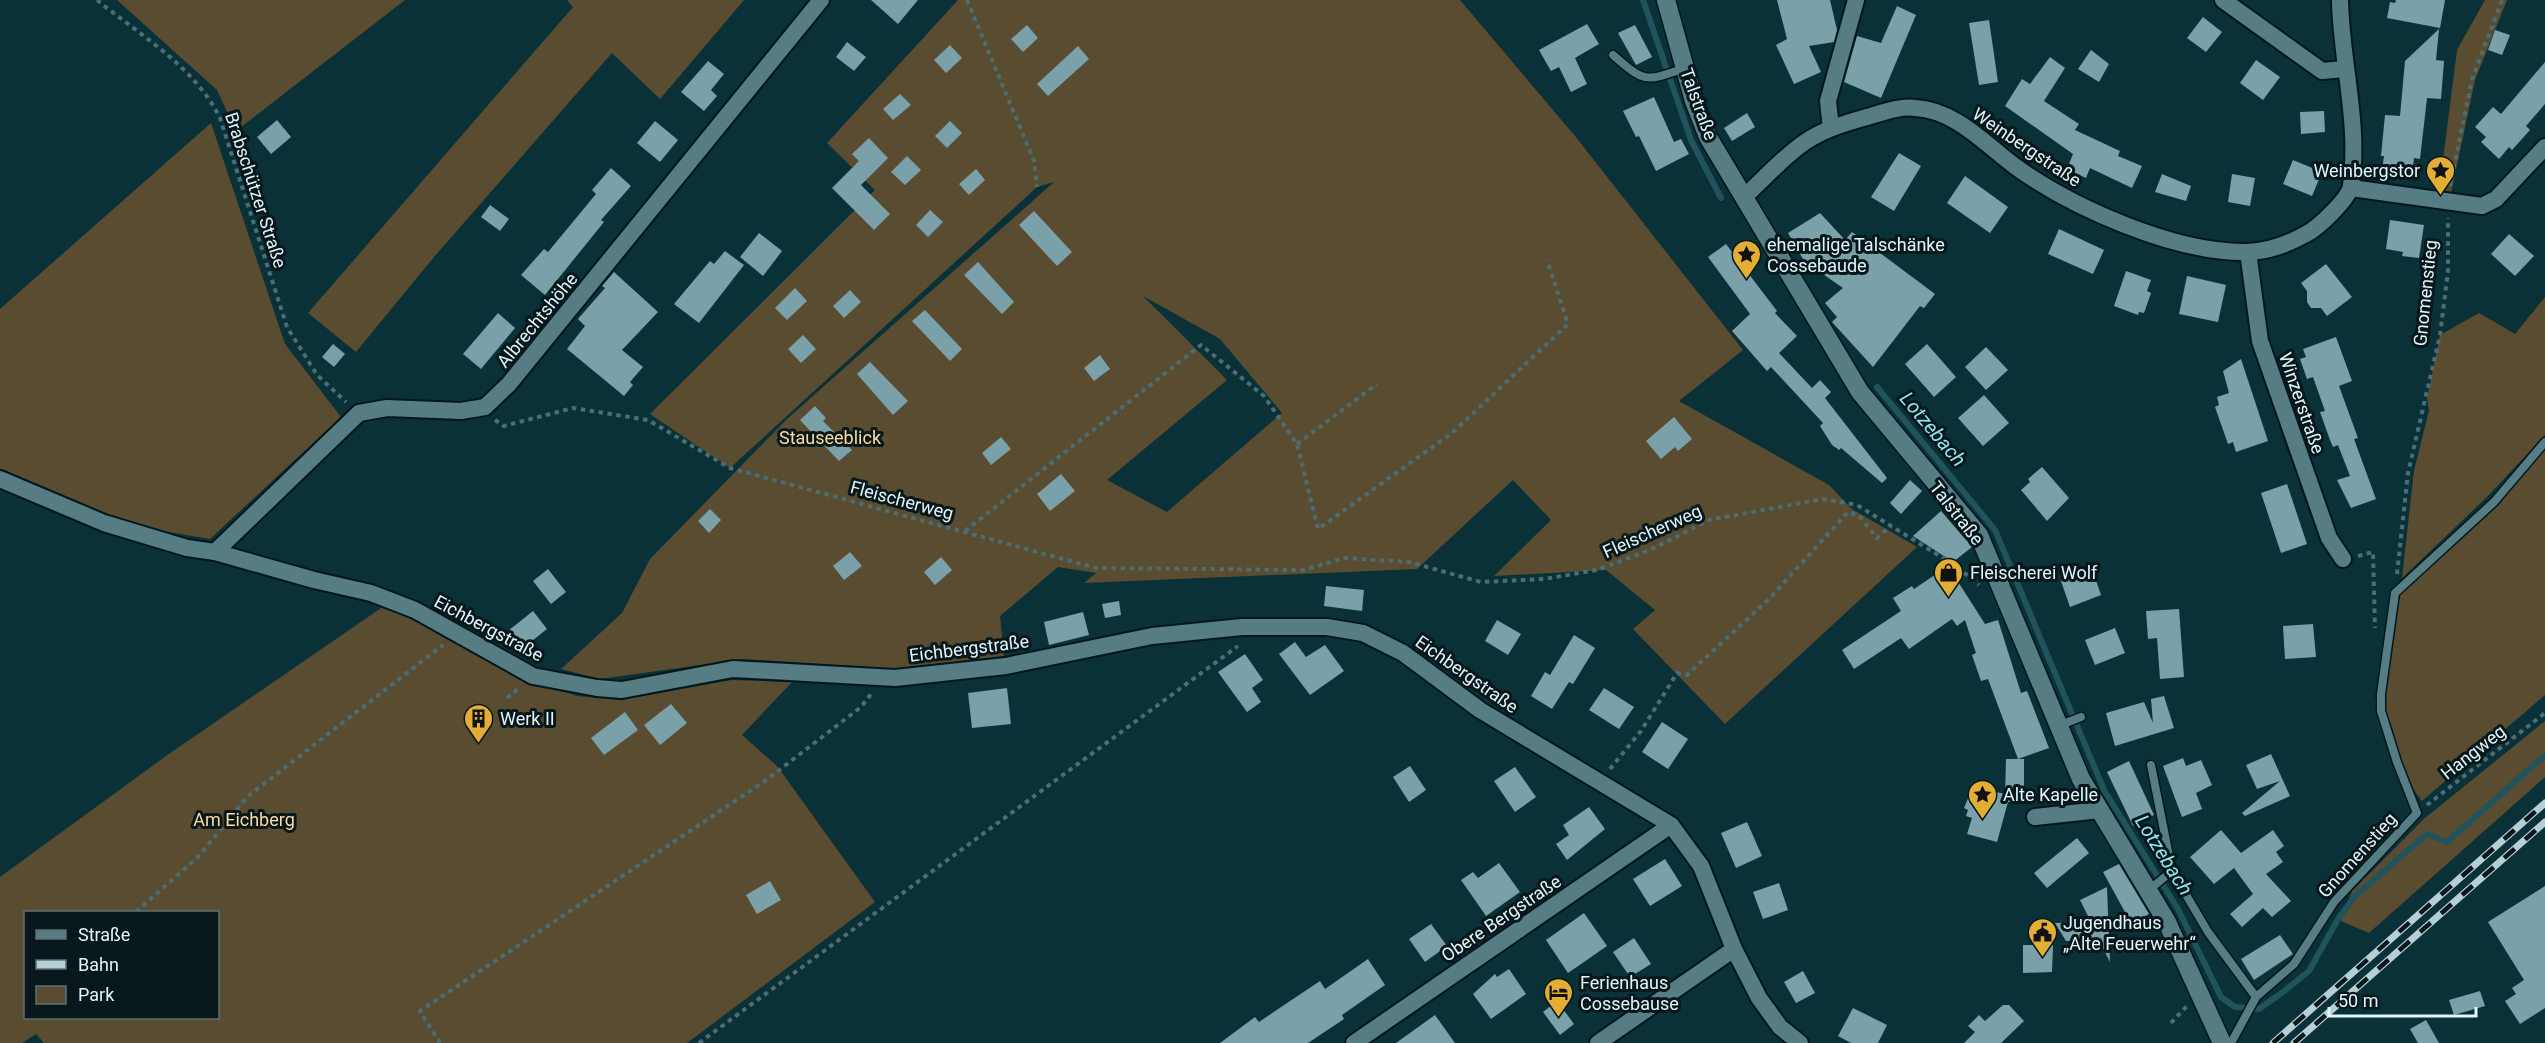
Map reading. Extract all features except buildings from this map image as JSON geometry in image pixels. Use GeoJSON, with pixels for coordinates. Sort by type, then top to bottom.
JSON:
{"type":"FeatureCollection","features":[{"type":"Feature","properties":{"kind":"street","name":"Albrechtshöhe"},"geometry":{"type":"LineString","coordinates":[[358,413],[387,408],[461,411],[485,407],[510,384],[821,0]]}},
{"type":"Feature","properties":{"kind":"street","name":"Talstraße"},"geometry":{"type":"LineString","coordinates":[[1666,0],[1682,69],[1708,137],[1860,392],[1979,535],[2064,724],[2081,779],[2152,887],[2222,1043]]}},
{"type":"Feature","properties":{"kind":"street"},"geometry":{"type":"LineString","coordinates":[[1831,128],[1828,101],[1856,0]]}},
{"type":"Feature","properties":{"kind":"street"},"geometry":{"type":"LineString","coordinates":[[2223,0],[2322,71],[2345,69]]}},
{"type":"Feature","properties":{"kind":"street"},"geometry":{"type":"LineString","coordinates":[[2340,0],[2353,141],[2351,188],[2482,206],[2496,199],[2545,147]]}},
{"type":"Feature","properties":{"kind":"street","name":"Weinbergstraße"},"geometry":{"type":"LineString","coordinates":[[1744,197],[1804,142],[1831,128],[1897,108],[1918,108],[1938,113],[1962,125],[2026,174],[2093,212],[2175,240],[2218,250],[2248,252],[2286,245],[2314,230],[2351,188]]}},
{"type":"Feature","properties":{"kind":"street","name":"Winzerstraße"},"geometry":{"type":"LineString","coordinates":[[2248,252],[2251,293],[2260,341],[2329,538],[2343,559]]}},
{"type":"Feature","properties":{"kind":"street"},"geometry":{"type":"LineString","coordinates":[[215,552],[358,413]]}},
{"type":"Feature","properties":{"kind":"street","name":"Eichbergstraße"},"geometry":{"type":"LineString","coordinates":[[0,479],[104,523],[187,548],[215,552],[371,593],[415,610],[533,676],[597,688],[622,690],[733,669],[884,677],[1006,666],[1152,636],[1253,627],[1327,627],[1363,633],[1402,653],[1480,710],[1671,825],[1701,866],[1734,949],[1759,998],[1780,1027],[1800,1043]]}},
{"type":"Feature","properties":{"kind":"street"},"geometry":{"type":"LineString","coordinates":[[2035,817],[2100,810]]}},
{"type":"Feature","properties":{"kind":"street","name":"Obere Bergstraße"},"geometry":{"type":"LineString","coordinates":[[1354,1043],[1671,825]]}},
{"type":"Feature","properties":{"kind":"street"},"geometry":{"type":"LineString","coordinates":[[1598,1043],[1734,949]]}},
{"type":"Feature","properties":{"kind":"lane"},"geometry":{"type":"LineString","coordinates":[[1613,55],[1635,74],[1646,78],[1659,77],[1682,69]]}},
{"type":"Feature","properties":{"kind":"lane"},"geometry":{"type":"LineString","coordinates":[[2395,593],[2494,502],[2545,442]]}},
{"type":"Feature","properties":{"kind":"lane","name":"Gnomenstieg"},"geometry":{"type":"LineString","coordinates":[[2231,1043],[2256,998],[2294,964],[2334,902],[2417,813],[2397,762],[2381,711],[2381,694],[2395,593]]}},
{"type":"Feature","properties":{"kind":"lane"},"geometry":{"type":"LineString","coordinates":[[2064,724],[2081,717]]}},
{"type":"Feature","properties":{"kind":"lane"},"geometry":{"type":"LineString","coordinates":[[2151,765],[2169,873],[2256,998]]}},
{"type":"Feature","properties":{"kind":"lane"},"geometry":{"type":"LineString","coordinates":[[2152,887],[2169,873]]}},
{"type":"Feature","properties":{"kind":"path","name":"Brabschützer Straße"},"geometry":{"type":"LineString","coordinates":[[97,0],[191,76],[209,97],[220,118],[287,327],[317,375],[358,413]]}},
{"type":"Feature","properties":{"kind":"path"},"geometry":{"type":"LineString","coordinates":[[967,0],[1034,161],[1037,187]]}},
{"type":"Feature","properties":{"kind":"path","name":"Gnomenstieg"},"geometry":{"type":"LineString","coordinates":[[2395,593],[2408,473],[2440,335],[2448,271],[2448,202],[2455,157],[2472,79],[2502,0]]}},
{"type":"Feature","properties":{"kind":"path"},"geometry":{"type":"LineString","coordinates":[[965,531],[1201,345],[1264,396],[1297,444],[1318,530],[1452,433],[1568,324],[1547,261]]}},
{"type":"Feature","properties":{"kind":"path"},"geometry":{"type":"LineString","coordinates":[[1297,444],[1377,384]]}},
{"type":"Feature","properties":{"kind":"path","name":"Fleischerweg"},"geometry":{"type":"LineString","coordinates":[[495,421],[504,426],[573,408],[648,420],[730,468],[1096,568],[1305,570],[1344,558],[1409,562],[1481,582],[1544,579],[1597,570],[1650,550],[1709,520],[1823,499],[1857,505],[1956,566],[1981,587]]}},
{"type":"Feature","properties":{"kind":"path"},"geometry":{"type":"LineString","coordinates":[[1600,782],[1641,731],[1677,673],[1687,675],[1768,600],[1848,512],[1859,516],[1877,538],[1891,526]]}},
{"type":"Feature","properties":{"kind":"path"},"geometry":{"type":"LineString","coordinates":[[2373,552],[2375,635]]}},
{"type":"Feature","properties":{"kind":"path"},"geometry":{"type":"LineString","coordinates":[[699,1043],[1244,642],[1253,627]]}},
{"type":"Feature","properties":{"kind":"path"},"geometry":{"type":"LineString","coordinates":[[137,911],[198,857],[248,796],[458,633]]}},
{"type":"Feature","properties":{"kind":"path"},"geometry":{"type":"LineString","coordinates":[[440,1043],[420,1011],[765,781],[861,708],[884,677]]}},
{"type":"Feature","properties":{"kind":"path","name":"Hangweg"},"geometry":{"type":"LineString","coordinates":[[2417,813],[2545,713]]}},
{"type":"Feature","properties":{"kind":"green space"},"geometry":{"type":"Polygon","coordinates":[[[117,0],[405,0],[236,131],[217,90],[117,0]]]}},
{"type":"Feature","properties":{"kind":"green space"},"geometry":{"type":"Polygon","coordinates":[[[567,0],[744,0],[660,99],[612,53],[434,257],[356,352],[308,313],[573,7],[567,0]]]}},
{"type":"Feature","properties":{"kind":"green space","name":"Stauseeblick"},"geometry":{"type":"Polygon","coordinates":[[[958,0],[1460,0],[1575,136],[1743,350],[1679,401],[1829,485],[1852,509],[1917,547],[1725,724],[1633,629],[1655,610],[1606,570],[1494,576],[1551,520],[1513,480],[1417,569],[1084,583],[1096,573],[1058,567],[1000,616],[1004,656],[901,669],[743,659],[600,679],[561,669],[622,613],[650,559],[787,419],[1054,182],[1037,187],[730,468],[650,414],[875,190],[827,143],[958,0]],[[1143,296],[1227,380],[1107,480],[1167,512],[1282,413],[1220,339],[1143,296]]]}},
{"type":"Feature","properties":{"kind":"green space"},"geometry":{"type":"Polygon","coordinates":[[[2485,0],[2507,0],[2475,80],[2451,193],[2439,191],[2457,50],[2485,0]]]}},
{"type":"Feature","properties":{"kind":"green space"},"geometry":{"type":"Polygon","coordinates":[[[211,123],[285,344],[341,417],[210,539],[145,528],[66,501],[0,470],[0,309],[211,123]]]}},
{"type":"Feature","properties":{"kind":"green space"},"geometry":{"type":"Polygon","coordinates":[[[2545,297],[2545,435],[2487,497],[2402,578],[2414,471],[2429,410],[2427,399],[2440,335],[2479,313],[2515,334],[2545,297]]]}},
{"type":"Feature","properties":{"kind":"green space"},"geometry":{"type":"Polygon","coordinates":[[[2545,442],[2545,695],[2422,801],[2393,762],[2375,702],[2381,693],[2395,593],[2494,502],[2545,442]]]}},
{"type":"Feature","properties":{"kind":"green space","name":"Am Eichberg"},"geometry":{"type":"Polygon","coordinates":[[[384,606],[464,645],[517,676],[577,696],[619,700],[732,680],[792,682],[742,735],[777,766],[875,902],[687,1043],[44,1043],[36,1034],[22,1043],[0,1043],[0,877],[166,756],[384,606]]]}},
{"type":"Feature","properties":{"kind":"green space"},"geometry":{"type":"Polygon","coordinates":[[[2545,721],[2545,777],[2369,933],[2341,921],[2352,891],[2425,818],[2545,721]]]}},
{"type":"Feature","properties":{"kind":"waterway","name":"Lotzebach"},"geometry":{"type":"LineString","coordinates":[[1643,0],[1691,140],[1721,198]]}},
{"type":"Feature","properties":{"kind":"waterway","name":"Lotzebach"},"geometry":{"type":"LineString","coordinates":[[1877,387],[1995,530],[2104,790],[2178,909],[2221,997],[2235,1007],[2259,1009],[2309,971],[2338,919],[2355,896],[2427,834],[2447,842],[2545,755]]}},
{"type":"Feature","properties":{"kind":"railway"},"geometry":{"type":"LineString","coordinates":[[2273,1043],[2545,803]]}},
{"type":"Feature","properties":{"kind":"railway"},"geometry":{"type":"LineString","coordinates":[[2294,1043],[2545,822]]}},
{"type":"Feature","properties":{"kind":"place","name":"Weinbergstor"},"geometry":{"type":"Point","coordinates":[2441,196]}},
{"type":"Feature","properties":{"kind":"place","name":"ehemalige Talschänke Cossebaude"},"geometry":{"type":"Point","coordinates":[1746,280]}},
{"type":"Feature","properties":{"kind":"place","name":"Fleischerei Wolf"},"geometry":{"type":"Point","coordinates":[1949,598]}},
{"type":"Feature","properties":{"kind":"place","name":"Werk II"},"geometry":{"type":"Point","coordinates":[479,744]}},
{"type":"Feature","properties":{"kind":"place","name":"Alte Kapelle"},"geometry":{"type":"Point","coordinates":[1982,820]}},
{"type":"Feature","properties":{"kind":"place","name":"Jugendhaus „Alte Feuerwehr“"},"geometry":{"type":"Point","coordinates":[2042,958]}},
{"type":"Feature","properties":{"kind":"place","name":"Ferienhaus Cossebause"},"geometry":{"type":"Point","coordinates":[1559,1018]}}]}
